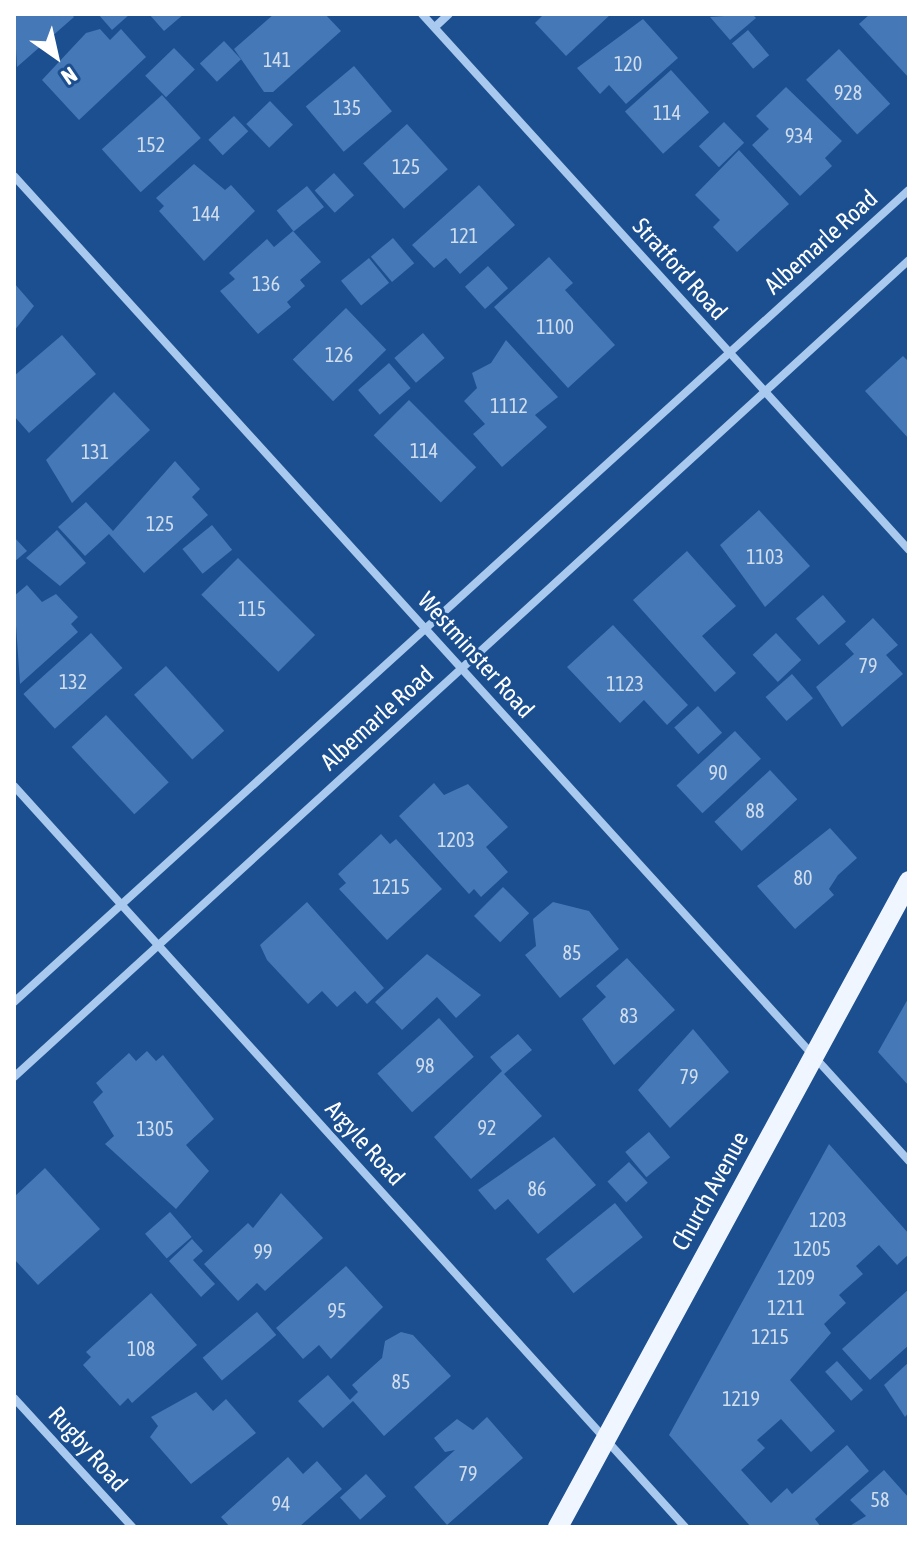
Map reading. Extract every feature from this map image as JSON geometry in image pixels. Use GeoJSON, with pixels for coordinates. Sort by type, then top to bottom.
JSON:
{"type":"FeatureCollection","features":[{"type":"Feature","properties":{"kind":"main road","name":"Church Avenue"},"geometry":{"type":"LineString","coordinates":[[558,1527],[909,881]]}},
{"type":"Feature","properties":{"kind":"street","name":"Stratford Road"},"geometry":{"type":"LineString","coordinates":[[422,14],[909,550]]}},
{"type":"Feature","properties":{"kind":"street"},"geometry":{"type":"LineString","coordinates":[[435,27],[449,14]]}},
{"type":"Feature","properties":{"kind":"street","name":"Westminster Road"},"geometry":{"type":"LineString","coordinates":[[14,176],[909,1161]]}},
{"type":"Feature","properties":{"kind":"street","name":"Albemarle Road"},"geometry":{"type":"LineString","coordinates":[[14,1002],[909,190]]}},
{"type":"Feature","properties":{"kind":"street","name":"Albemarle Road"},"geometry":{"type":"LineString","coordinates":[[14,1077],[909,260]]}},
{"type":"Feature","properties":{"kind":"street","name":"Argyle Road"},"geometry":{"type":"LineString","coordinates":[[14,786],[685,1527]]}},
{"type":"Feature","properties":{"kind":"street","name":"Rugby Road"},"geometry":{"type":"LineString","coordinates":[[14,1398],[132,1527]]}},
{"type":"Feature","properties":{"kind":"building"},"geometry":{"type":"Polygon","coordinates":[[[14,14],[71,14],[74,17],[17,67],[14,14]]]}},
{"type":"Feature","properties":{"kind":"building"},"geometry":{"type":"Polygon","coordinates":[[[98,14],[130,14],[112,30],[98,14]]]}},
{"type":"Feature","properties":{"kind":"building"},"geometry":{"type":"Polygon","coordinates":[[[149,14],[184,14],[164,31],[149,14]]]}},
{"type":"Feature","properties":{"kind":"building"},"geometry":{"type":"Polygon","coordinates":[[[274,14],[325,14],[341,31],[273,92],[264,92],[234,49],[274,14]]]}},
{"type":"Feature","properties":{"kind":"building"},"geometry":{"type":"Polygon","coordinates":[[[544,14],[611,14],[566,56],[535,23],[544,14]]]}},
{"type":"Feature","properties":{"kind":"building"},"geometry":{"type":"Polygon","coordinates":[[[752,14],[756,18],[730,40],[710,17],[752,14]]]}},
{"type":"Feature","properties":{"kind":"building"},"geometry":{"type":"Polygon","coordinates":[[[870,14],[909,14],[909,78],[859,24],[870,14]]]}},
{"type":"Feature","properties":{"kind":"building"},"geometry":{"type":"Polygon","coordinates":[[[643,19],[678,58],[626,104],[609,85],[600,94],[577,68],[643,19]]]}},
{"type":"Feature","properties":{"kind":"building"},"geometry":{"type":"Polygon","coordinates":[[[100,29],[110,40],[121,29],[146,57],[79,120],[42,80],[86,33],[100,29]]]}},
{"type":"Feature","properties":{"kind":"building"},"geometry":{"type":"Polygon","coordinates":[[[748,30],[769,55],[753,69],[732,43],[748,30]]]}},
{"type":"Feature","properties":{"kind":"building"},"geometry":{"type":"Polygon","coordinates":[[[224,41],[241,59],[217,82],[200,64],[224,41]]]}},
{"type":"Feature","properties":{"kind":"building"},"geometry":{"type":"Polygon","coordinates":[[[174,48],[195,70],[166,97],[145,76],[174,48]]]}},
{"type":"Feature","properties":{"kind":"building"},"geometry":{"type":"Polygon","coordinates":[[[839,49],[890,104],[857,135],[806,80],[839,49]]]}},
{"type":"Feature","properties":{"kind":"building"},"geometry":{"type":"Polygon","coordinates":[[[354,66],[392,111],[344,152],[306,106],[354,66]]]}},
{"type":"Feature","properties":{"kind":"building"},"geometry":{"type":"Polygon","coordinates":[[[671,70],[709,112],[663,154],[625,111],[671,70]]]}},
{"type":"Feature","properties":{"kind":"building"},"geometry":{"type":"Polygon","coordinates":[[[786,87],[842,141],[825,158],[832,166],[800,196],[752,145],[769,129],[756,116],[786,87]]]}},
{"type":"Feature","properties":{"kind":"building"},"geometry":{"type":"Polygon","coordinates":[[[162,95],[201,138],[141,192],[102,149],[162,95]]]}},
{"type":"Feature","properties":{"kind":"building"},"geometry":{"type":"Polygon","coordinates":[[[270,101],[293,125],[269,148],[246,124],[270,101]]]}},
{"type":"Feature","properties":{"kind":"building"},"geometry":{"type":"Polygon","coordinates":[[[234,116],[248,131],[223,155],[208,140],[234,116]]]}},
{"type":"Feature","properties":{"kind":"building"},"geometry":{"type":"Polygon","coordinates":[[[724,122],[744,143],[719,167],[699,146],[724,122]]]}},
{"type":"Feature","properties":{"kind":"building"},"geometry":{"type":"Polygon","coordinates":[[[407,124],[448,169],[404,209],[363,163],[407,124]]]}},
{"type":"Feature","properties":{"kind":"building"},"geometry":{"type":"Polygon","coordinates":[[[739,150],[789,204],[737,252],[713,227],[720,220],[695,195],[739,150]]]}},
{"type":"Feature","properties":{"kind":"building"},"geometry":{"type":"Polygon","coordinates":[[[194,164],[225,190],[231,185],[255,211],[204,261],[159,211],[164,206],[156,198],[194,164]]]}},
{"type":"Feature","properties":{"kind":"building"},"geometry":{"type":"Polygon","coordinates":[[[334,173],[354,195],[335,213],[315,190],[334,173]]]}},
{"type":"Feature","properties":{"kind":"building"},"geometry":{"type":"Polygon","coordinates":[[[479,185],[515,225],[460,274],[446,258],[434,268],[412,245],[479,185]]]}},
{"type":"Feature","properties":{"kind":"building"},"geometry":{"type":"Polygon","coordinates":[[[307,186],[324,207],[294,232],[277,211],[307,186]]]}},
{"type":"Feature","properties":{"kind":"building"},"geometry":{"type":"Polygon","coordinates":[[[293,231],[321,262],[300,280],[305,286],[287,302],[291,307],[258,334],[220,291],[235,279],[229,273],[267,239],[274,247],[293,231]]]}},
{"type":"Feature","properties":{"kind":"building"},"geometry":{"type":"Polygon","coordinates":[[[393,238],[414,263],[392,282],[371,257],[393,238]]]}},
{"type":"Feature","properties":{"kind":"building"},"geometry":{"type":"Polygon","coordinates":[[[549,257],[573,283],[565,290],[615,345],[568,388],[494,307],[549,257]]]}},
{"type":"Feature","properties":{"kind":"building"},"geometry":{"type":"Polygon","coordinates":[[[369,258],[389,283],[361,306],[341,281],[369,258]]]}},
{"type":"Feature","properties":{"kind":"building"},"geometry":{"type":"Polygon","coordinates":[[[488,266],[508,288],[485,309],[465,287],[488,266]]]}},
{"type":"Feature","properties":{"kind":"building"},"geometry":{"type":"Polygon","coordinates":[[[14,283],[34,306],[14,331],[14,283]]]}},
{"type":"Feature","properties":{"kind":"building"},"geometry":{"type":"Polygon","coordinates":[[[346,308],[386,350],[333,401],[293,359],[346,308]]]}},
{"type":"Feature","properties":{"kind":"building"},"geometry":{"type":"Polygon","coordinates":[[[423,333],[445,358],[416,383],[394,358],[423,333]]]}},
{"type":"Feature","properties":{"kind":"building"},"geometry":{"type":"Polygon","coordinates":[[[62,335],[96,374],[29,433],[14,416],[14,376],[62,335]]]}},
{"type":"Feature","properties":{"kind":"building"},"geometry":{"type":"Polygon","coordinates":[[[506,340],[558,397],[535,415],[547,427],[502,467],[473,434],[485,424],[464,401],[477,388],[472,373],[491,363],[506,340]]]}},
{"type":"Feature","properties":{"kind":"building"},"geometry":{"type":"Polygon","coordinates":[[[903,356],[909,362],[909,439],[865,391],[903,356]]]}},
{"type":"Feature","properties":{"kind":"building"},"geometry":{"type":"Polygon","coordinates":[[[389,363],[411,388],[380,415],[358,390],[389,363]]]}},
{"type":"Feature","properties":{"kind":"building"},"geometry":{"type":"Polygon","coordinates":[[[114,392],[150,430],[72,503],[46,460],[114,392]]]}},
{"type":"Feature","properties":{"kind":"building"},"geometry":{"type":"Polygon","coordinates":[[[409,400],[476,467],[441,503],[374,435],[409,400]]]}},
{"type":"Feature","properties":{"kind":"building"},"geometry":{"type":"Polygon","coordinates":[[[175,461],[200,489],[192,497],[208,515],[144,573],[109,534],[85,556],[58,527],[86,502],[113,531],[175,461]]]}},
{"type":"Feature","properties":{"kind":"building"},"geometry":{"type":"Polygon","coordinates":[[[759,510],[810,566],[765,607],[720,545],[759,510]]]}},
{"type":"Feature","properties":{"kind":"building"},"geometry":{"type":"Polygon","coordinates":[[[212,525],[232,550],[203,574],[182,549],[212,525]]]}},
{"type":"Feature","properties":{"kind":"building"},"geometry":{"type":"Polygon","coordinates":[[[57,530],[86,563],[60,586],[26,558],[57,530]]]}},
{"type":"Feature","properties":{"kind":"building"},"geometry":{"type":"Polygon","coordinates":[[[14,537],[27,551],[14,562],[14,537]]]}},
{"type":"Feature","properties":{"kind":"building"},"geometry":{"type":"Polygon","coordinates":[[[687,551],[736,606],[702,636],[736,673],[715,692],[633,600],[687,551]]]}},
{"type":"Feature","properties":{"kind":"building"},"geometry":{"type":"Polygon","coordinates":[[[238,558],[315,635],[278,672],[201,595],[238,558]]]}},
{"type":"Feature","properties":{"kind":"building"},"geometry":{"type":"Polygon","coordinates":[[[27,585],[42,602],[56,594],[78,617],[71,624],[78,632],[20,684],[14,596],[27,585]]]}},
{"type":"Feature","properties":{"kind":"building"},"geometry":{"type":"Polygon","coordinates":[[[823,595],[846,621],[819,645],[796,619],[823,595]]]}},
{"type":"Feature","properties":{"kind":"building"},"geometry":{"type":"Polygon","coordinates":[[[873,618],[898,645],[886,655],[903,674],[842,727],[816,687],[854,654],[845,644],[873,618]]]}},
{"type":"Feature","properties":{"kind":"building"},"geometry":{"type":"Polygon","coordinates":[[[613,625],[688,705],[667,725],[644,700],[620,723],[567,667],[613,625]]]}},
{"type":"Feature","properties":{"kind":"building"},"geometry":{"type":"Polygon","coordinates":[[[91,633],[122,668],[55,729],[23,694],[91,633]]]}},
{"type":"Feature","properties":{"kind":"building"},"geometry":{"type":"Polygon","coordinates":[[[776,633],[801,660],[778,682],[753,655],[776,633]]]}},
{"type":"Feature","properties":{"kind":"building"},"geometry":{"type":"Polygon","coordinates":[[[166,666],[224,731],[192,759],[134,695],[166,666]]]}},
{"type":"Feature","properties":{"kind":"building"},"geometry":{"type":"Polygon","coordinates":[[[792,674],[813,698],[787,721],[766,697],[792,674]]]}},
{"type":"Feature","properties":{"kind":"building"},"geometry":{"type":"Polygon","coordinates":[[[698,706],[722,733],[698,754],[674,727],[698,706]]]}},
{"type":"Feature","properties":{"kind":"building"},"geometry":{"type":"Polygon","coordinates":[[[106,715],[169,782],[134,814],[72,747],[106,715]]]}},
{"type":"Feature","properties":{"kind":"building"},"geometry":{"type":"Polygon","coordinates":[[[735,731],[761,759],[702,813],[676,786],[735,731]]]}},
{"type":"Feature","properties":{"kind":"building"},"geometry":{"type":"Polygon","coordinates":[[[770,770],[797,799],[742,851],[714,822],[770,770]]]}},
{"type":"Feature","properties":{"kind":"building"},"geometry":{"type":"Polygon","coordinates":[[[434,783],[444,795],[468,784],[508,827],[486,847],[508,872],[481,897],[474,889],[469,894],[399,816],[434,783]]]}},
{"type":"Feature","properties":{"kind":"building"},"geometry":{"type":"Polygon","coordinates":[[[830,828],[857,858],[838,875],[829,889],[834,895],[795,929],[757,886],[830,828]]]}},
{"type":"Feature","properties":{"kind":"building"},"geometry":{"type":"Polygon","coordinates":[[[381,834],[390,844],[396,839],[442,889],[387,940],[339,889],[346,883],[338,874],[381,834]]]}},
{"type":"Feature","properties":{"kind":"building"},"geometry":{"type":"Polygon","coordinates":[[[503,887],[529,913],[500,942],[474,916],[503,887]]]}},
{"type":"Feature","properties":{"kind":"building"},"geometry":{"type":"Polygon","coordinates":[[[307,902],[384,988],[367,1004],[355,991],[337,1007],[322,991],[308,1004],[267,960],[260,945],[307,902]]]}},
{"type":"Feature","properties":{"kind":"building"},"geometry":{"type":"Polygon","coordinates":[[[553,902],[589,911],[619,949],[560,998],[525,955],[536,946],[533,919],[553,902]]]}},
{"type":"Feature","properties":{"kind":"building"},"geometry":{"type":"Polygon","coordinates":[[[427,954],[481,995],[456,1018],[437,997],[402,1030],[375,1002],[427,954]]]}},
{"type":"Feature","properties":{"kind":"building"},"geometry":{"type":"Polygon","coordinates":[[[627,958],[675,1010],[614,1065],[582,1019],[606,997],[596,986],[627,958]]]}},
{"type":"Feature","properties":{"kind":"building"},"geometry":{"type":"Polygon","coordinates":[[[909,997],[909,1086],[878,1052],[909,997]]]}},
{"type":"Feature","properties":{"kind":"building"},"geometry":{"type":"Polygon","coordinates":[[[439,1018],[474,1057],[412,1112],[377,1074],[439,1018]]]}},
{"type":"Feature","properties":{"kind":"building"},"geometry":{"type":"Polygon","coordinates":[[[693,1029],[729,1072],[670,1128],[638,1090],[693,1029]]]}},
{"type":"Feature","properties":{"kind":"building"},"geometry":{"type":"Polygon","coordinates":[[[518,1034],[532,1050],[504,1074],[542,1116],[471,1179],[434,1137],[502,1071],[490,1057],[518,1034]]]}},
{"type":"Feature","properties":{"kind":"building"},"geometry":{"type":"Polygon","coordinates":[[[147,1051],[156,1061],[163,1055],[214,1119],[186,1145],[209,1171],[176,1209],[105,1144],[114,1136],[93,1102],[103,1092],[96,1083],[129,1053],[136,1061],[147,1051]]]}},
{"type":"Feature","properties":{"kind":"building"},"geometry":{"type":"Polygon","coordinates":[[[649,1132],[670,1157],[646,1177],[625,1152],[649,1132]]]}},
{"type":"Feature","properties":{"kind":"building"},"geometry":{"type":"Polygon","coordinates":[[[554,1137],[596,1185],[538,1234],[508,1199],[495,1210],[478,1190],[554,1137]]]}},
{"type":"Feature","properties":{"kind":"building"},"geometry":{"type":"Polygon","coordinates":[[[829,1144],[909,1234],[909,1254],[897,1265],[879,1245],[856,1266],[863,1274],[839,1295],[846,1303],[824,1324],[831,1333],[790,1380],[835,1431],[811,1452],[781,1419],[757,1440],[765,1448],[741,1470],[771,1503],[787,1488],[792,1494],[847,1445],[869,1471],[815,1519],[821,1527],[751,1527],[669,1435],[829,1144]]]}},
{"type":"Feature","properties":{"kind":"building"},"geometry":{"type":"Polygon","coordinates":[[[629,1162],[648,1183],[626,1202],[607,1181],[629,1162]]]}},
{"type":"Feature","properties":{"kind":"building"},"geometry":{"type":"Polygon","coordinates":[[[45,1168],[100,1229],[38,1285],[14,1259],[14,1197],[45,1168]]]}},
{"type":"Feature","properties":{"kind":"building"},"geometry":{"type":"Polygon","coordinates":[[[281,1193],[323,1238],[265,1291],[257,1283],[238,1301],[204,1264],[248,1223],[253,1228],[281,1193]]]}},
{"type":"Feature","properties":{"kind":"building"},"geometry":{"type":"Polygon","coordinates":[[[615,1203],[643,1237],[574,1293],[546,1259],[615,1203]]]}},
{"type":"Feature","properties":{"kind":"building"},"geometry":{"type":"Polygon","coordinates":[[[170,1212],[192,1237],[167,1259],[145,1234],[170,1212]]]}},
{"type":"Feature","properties":{"kind":"building"},"geometry":{"type":"Polygon","coordinates":[[[192,1239],[203,1251],[193,1260],[215,1284],[201,1297],[169,1261],[192,1239]]]}},
{"type":"Feature","properties":{"kind":"building"},"geometry":{"type":"Polygon","coordinates":[[[346,1266],[383,1307],[331,1359],[319,1345],[303,1359],[276,1328],[346,1266]]]}},
{"type":"Feature","properties":{"kind":"building"},"geometry":{"type":"Polygon","coordinates":[[[909,1289],[909,1345],[870,1380],[842,1349],[909,1289]]]}},
{"type":"Feature","properties":{"kind":"building"},"geometry":{"type":"Polygon","coordinates":[[[151,1293],[197,1345],[132,1403],[128,1398],[120,1406],[83,1365],[91,1357],[86,1352],[151,1293]]]}},
{"type":"Feature","properties":{"kind":"building"},"geometry":{"type":"Polygon","coordinates":[[[257,1312],[276,1335],[222,1381],[203,1358],[257,1312]]]}},
{"type":"Feature","properties":{"kind":"building"},"geometry":{"type":"Polygon","coordinates":[[[401,1332],[413,1335],[451,1376],[384,1436],[353,1401],[323,1428],[298,1401],[328,1375],[350,1400],[358,1392],[352,1385],[382,1358],[385,1341],[401,1332]]]}},
{"type":"Feature","properties":{"kind":"building"},"geometry":{"type":"Polygon","coordinates":[[[837,1361],[863,1390],[851,1401],[825,1372],[837,1361]]]}},
{"type":"Feature","properties":{"kind":"building"},"geometry":{"type":"Polygon","coordinates":[[[909,1362],[909,1412],[905,1417],[884,1385],[909,1362]]]}},
{"type":"Feature","properties":{"kind":"building"},"geometry":{"type":"Polygon","coordinates":[[[196,1392],[213,1411],[226,1399],[256,1433],[191,1484],[150,1437],[158,1426],[151,1417],[196,1392]]]}},
{"type":"Feature","properties":{"kind":"building"},"geometry":{"type":"Polygon","coordinates":[[[487,1417],[523,1458],[447,1525],[414,1487],[455,1450],[445,1452],[434,1438],[457,1419],[473,1430],[487,1417]]]}},
{"type":"Feature","properties":{"kind":"building"},"geometry":{"type":"Polygon","coordinates":[[[288,1457],[303,1474],[317,1461],[342,1489],[299,1527],[230,1527],[221,1517],[288,1457]]]}},
{"type":"Feature","properties":{"kind":"building"},"geometry":{"type":"Polygon","coordinates":[[[884,1470],[909,1498],[909,1527],[848,1527],[866,1516],[850,1500],[884,1470]]]}},
{"type":"Feature","properties":{"kind":"building"},"geometry":{"type":"Polygon","coordinates":[[[366,1474],[386,1496],[360,1520],[340,1497],[366,1474]]]}}]}
